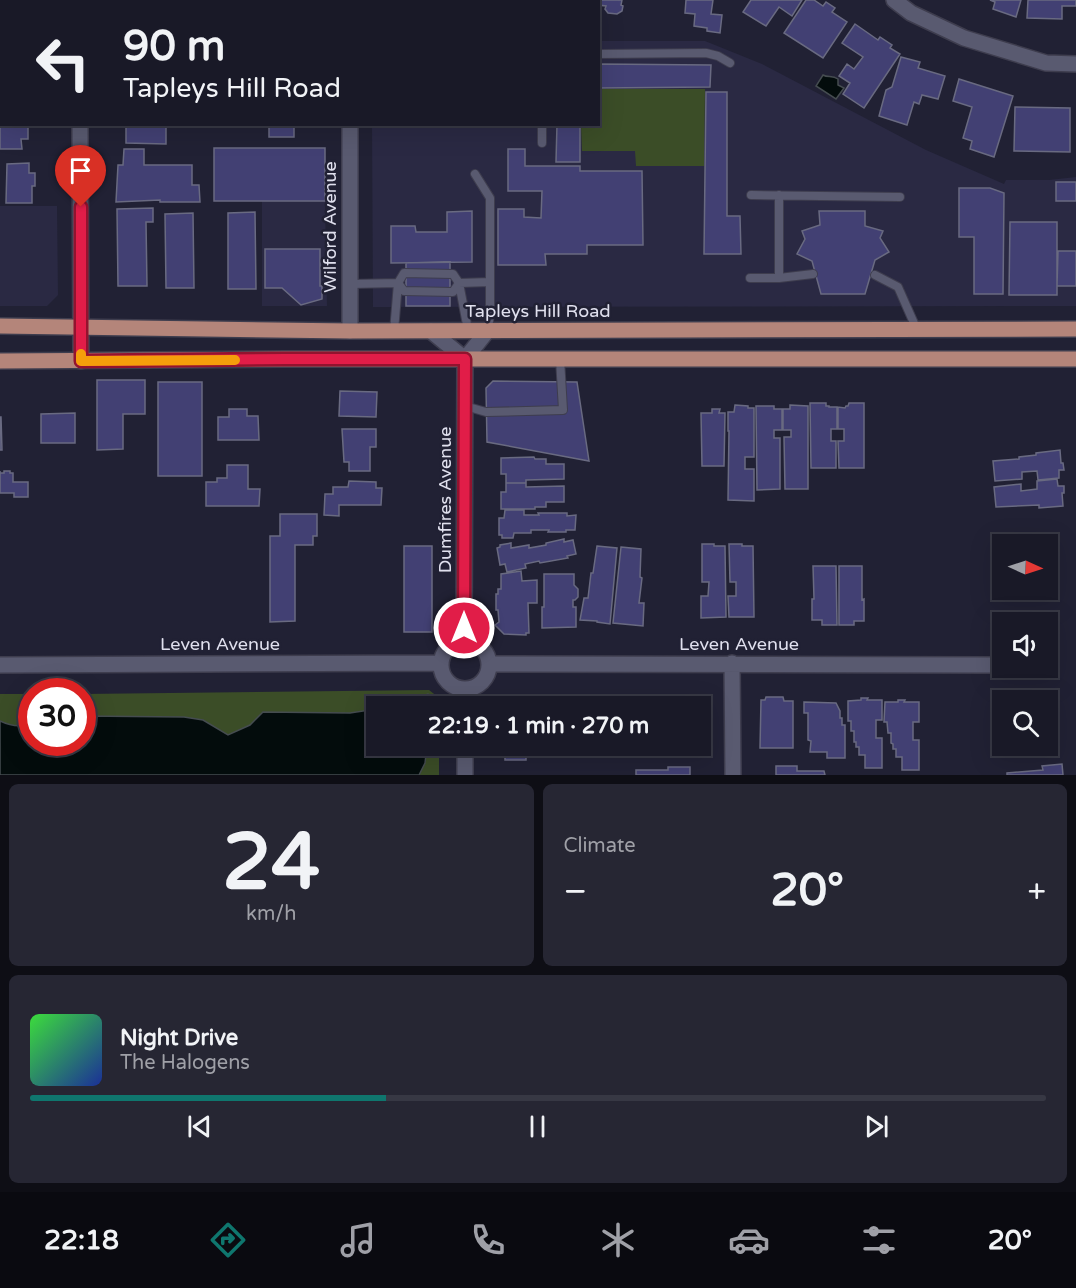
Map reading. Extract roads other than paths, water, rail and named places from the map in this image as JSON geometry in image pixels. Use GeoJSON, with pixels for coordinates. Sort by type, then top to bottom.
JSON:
{"type":"FeatureCollection","features":[{"type":"Feature","properties":{"kind":"main road","name":"Tapleys Hill Road"},"geometry":{"type":"LineString","coordinates":[[0,326],[350,331],[1076,329]]}},
{"type":"Feature","properties":{"kind":"main road"},"geometry":{"type":"LineString","coordinates":[[0,361],[1076,359]]}},
{"type":"Feature","properties":{"kind":"street"},"geometry":{"type":"LineString","coordinates":[[894,0],[911,13],[964,38],[1046,63],[1076,64]]}},
{"type":"Feature","properties":{"kind":"street"},"geometry":{"type":"LineString","coordinates":[[80,126],[81,361]]}},
{"type":"Feature","properties":{"kind":"street","name":"Wilford Avenue"},"geometry":{"type":"LineString","coordinates":[[350,126],[350,331]]}},
{"type":"Feature","properties":{"kind":"street"},"geometry":{"type":"LineString","coordinates":[[431,331],[465,359],[489,330]]}},
{"type":"Feature","properties":{"kind":"street","name":"Dumfires Avenue"},"geometry":{"type":"LineString","coordinates":[[464,641],[465,359]]}},
{"type":"Feature","properties":{"kind":"street"},"geometry":{"type":"LineString","coordinates":[[464,641],[478,645],[483,650],[489,664],[484,679],[472,688],[464,689],[450,684],[441,671],[441,663],[446,650],[457,642],[464,641]]}},
{"type":"Feature","properties":{"kind":"street","name":"Leven Avenue"},"geometry":{"type":"LineString","coordinates":[[0,664],[441,663]]}},
{"type":"Feature","properties":{"kind":"street"},"geometry":{"type":"LineString","coordinates":[[732,663],[733,775]]}},
{"type":"Feature","properties":{"kind":"street","name":"Leven Avenue"},"geometry":{"type":"LineString","coordinates":[[489,664],[990,665]]}},
{"type":"Feature","properties":{"kind":"street"},"geometry":{"type":"LineString","coordinates":[[464,689],[464,696]]}},
{"type":"Feature","properties":{"kind":"street"},"geometry":{"type":"LineString","coordinates":[[465,756],[465,775]]}},
{"type":"Feature","properties":{"kind":"lane"},"geometry":{"type":"LineString","coordinates":[[600,54],[706,53],[718,56],[730,63]]}},
{"type":"Feature","properties":{"kind":"lane"},"geometry":{"type":"LineString","coordinates":[[542,126],[542,143]]}},
{"type":"Feature","properties":{"kind":"lane"},"geometry":{"type":"LineString","coordinates":[[475,174],[490,198],[489,330]]}},
{"type":"Feature","properties":{"kind":"lane"},"geometry":{"type":"LineString","coordinates":[[751,195],[900,197]]}},
{"type":"Feature","properties":{"kind":"lane"},"geometry":{"type":"LineString","coordinates":[[779,195],[779,279]]}},
{"type":"Feature","properties":{"kind":"lane"},"geometry":{"type":"LineString","coordinates":[[394,331],[398,283],[404,273],[453,274],[459,283],[468,330]]}},
{"type":"Feature","properties":{"kind":"lane"},"geometry":{"type":"LineString","coordinates":[[750,278],[779,279],[813,274]]}},
{"type":"Feature","properties":{"kind":"lane"},"geometry":{"type":"LineString","coordinates":[[875,275],[898,287],[917,330]]}},
{"type":"Feature","properties":{"kind":"lane"},"geometry":{"type":"LineString","coordinates":[[459,283],[490,282]]}},
{"type":"Feature","properties":{"kind":"lane"},"geometry":{"type":"LineString","coordinates":[[350,284],[398,283]]}},
{"type":"Feature","properties":{"kind":"lane"},"geometry":{"type":"LineString","coordinates":[[398,283],[404,291],[453,292],[459,283]]}},
{"type":"Feature","properties":{"kind":"lane"},"geometry":{"type":"LineString","coordinates":[[465,406],[486,412],[563,410],[560,359]]}}]}
